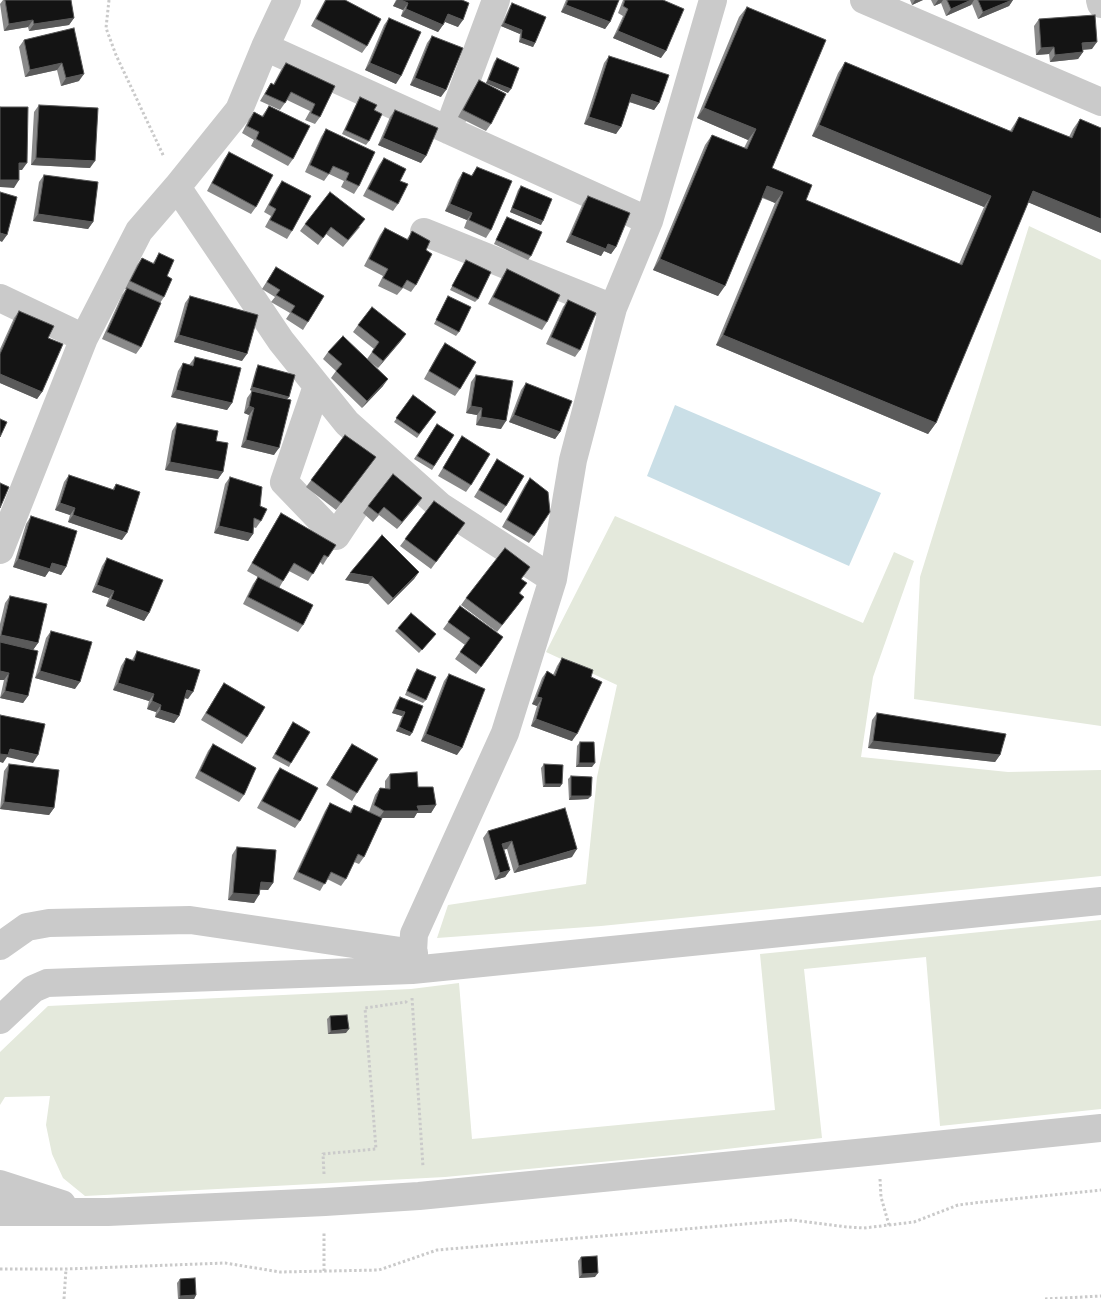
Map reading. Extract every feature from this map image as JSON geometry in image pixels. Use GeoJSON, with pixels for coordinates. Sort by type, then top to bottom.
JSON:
{"type":"FeatureCollection","features":[{"type":"Feature","properties":{"kind":"street"},"geometry":{"type":"LineString","coordinates":[[0,550],[84,338],[139,231],[178,187],[239,110],[287,0]]}},
{"type":"Feature","properties":{"kind":"street"},"geometry":{"type":"LineString","coordinates":[[448,130],[496,0]]}},
{"type":"Feature","properties":{"kind":"street"},"geometry":{"type":"LineString","coordinates":[[412,971],[414,934],[505,733],[553,579],[573,460],[613,308],[649,221],[713,0]]}},
{"type":"Feature","properties":{"kind":"street"},"geometry":{"type":"LineString","coordinates":[[864,0],[1101,102]]}},
{"type":"Feature","properties":{"kind":"street"},"geometry":{"type":"LineString","coordinates":[[1100,0],[1101,4]]}},
{"type":"Feature","properties":{"kind":"street"},"geometry":{"type":"LineString","coordinates":[[265,47],[649,221]]}},
{"type":"Feature","properties":{"kind":"street"},"geometry":{"type":"LineString","coordinates":[[178,187],[281,341],[346,423],[440,506],[553,579]]}},
{"type":"Feature","properties":{"kind":"street"},"geometry":{"type":"LineString","coordinates":[[424,232],[613,308]]}},
{"type":"Feature","properties":{"kind":"street"},"geometry":{"type":"LineString","coordinates":[[0,298],[84,338]]}},
{"type":"Feature","properties":{"kind":"street"},"geometry":{"type":"LineString","coordinates":[[317,386],[284,482],[336,536],[387,459]]}},
{"type":"Feature","properties":{"kind":"street"},"geometry":{"type":"LineString","coordinates":[[0,1020],[33,989],[47,983],[412,971],[1101,901]]}},
{"type":"Feature","properties":{"kind":"street"},"geometry":{"type":"LineString","coordinates":[[0,946],[27,927],[49,923],[190,920],[412,971]]}},
{"type":"Feature","properties":{"kind":"street"},"geometry":{"type":"LineString","coordinates":[[0,1212],[108,1212],[325,1202],[877,1152],[1101,1128]]}},
{"type":"Feature","properties":{"kind":"street"},"geometry":{"type":"LineString","coordinates":[[0,1184],[53,1202],[108,1212]]}},
{"type":"Feature","properties":{"kind":"path"},"geometry":{"type":"LineString","coordinates":[[109,0],[106,28],[116,56],[178,187]]}},
{"type":"Feature","properties":{"kind":"path"},"geometry":{"type":"LineString","coordinates":[[324,1183],[323,1154],[376,1149],[365,1008],[406,1002],[412,971]]}},
{"type":"Feature","properties":{"kind":"path"},"geometry":{"type":"LineString","coordinates":[[412,971],[425,1194]]}},
{"type":"Feature","properties":{"kind":"path"},"geometry":{"type":"LineString","coordinates":[[880,1178],[882,1197],[889,1225]]}},
{"type":"Feature","properties":{"kind":"path"},"geometry":{"type":"LineString","coordinates":[[0,1269],[66,1269],[225,1263],[280,1272],[380,1270],[437,1250],[792,1220],[864,1228],[914,1222],[958,1205],[1101,1190]]}},
{"type":"Feature","properties":{"kind":"path"},"geometry":{"type":"LineString","coordinates":[[324,1223],[324,1271]]}},
{"type":"Feature","properties":{"kind":"path"},"geometry":{"type":"LineString","coordinates":[[64,1299],[66,1269]]}},
{"type":"Feature","properties":{"kind":"path"},"geometry":{"type":"LineString","coordinates":[[1045,1299],[1101,1296]]}},
{"type":"Feature","properties":{"kind":"shaded area"},"geometry":{"type":"Polygon","coordinates":[[[1029,226],[1101,260],[1101,726],[914,699],[920,577],[1029,226]]]}},
{"type":"Feature","properties":{"kind":"shaded area"},"geometry":{"type":"Polygon","coordinates":[[[615,516],[863,623],[894,552],[914,561],[873,677],[861,757],[1008,772],[1101,770],[1101,876],[601,926],[437,938],[448,905],[586,884],[597,777],[617,685],[546,652],[615,516]]]}},
{"type":"Feature","properties":{"kind":"shaded area"},"geometry":{"type":"Polygon","coordinates":[[[1101,920],[1101,1109],[940,1126],[926,957],[804,969],[822,1138],[674,1155],[445,1177],[85,1196],[63,1178],[52,1154],[46,1125],[50,1096],[5,1097],[0,1105],[0,1052],[48,1006],[411,989],[459,983],[472,1139],[775,1110],[760,954],[1101,920]]]}},
{"type":"Feature","properties":{"kind":"water"},"geometry":{"type":"Polygon","coordinates":[[[675,405],[881,493],[849,566],[647,476],[675,405]]]}},
{"type":"Feature","properties":{"kind":"building"},"geometry":{"type":"Polygon","coordinates":[[[5,0],[71,0],[74,18],[34,24],[33,20],[9,24],[5,0]]]}},
{"type":"Feature","properties":{"kind":"building"},"geometry":{"type":"Polygon","coordinates":[[[326,0],[345,0],[381,19],[367,46],[316,19],[326,0]]]}},
{"type":"Feature","properties":{"kind":"building"},"geometry":{"type":"Polygon","coordinates":[[[401,0],[462,0],[469,3],[463,20],[448,14],[443,25],[406,9],[408,3],[401,0]]]}},
{"type":"Feature","properties":{"kind":"building"},"geometry":{"type":"Polygon","coordinates":[[[568,0],[619,0],[610,22],[566,5],[568,0]]]}},
{"type":"Feature","properties":{"kind":"building"},"geometry":{"type":"Polygon","coordinates":[[[625,0],[663,0],[684,9],[666,51],[618,31],[628,9],[623,6],[625,0]]]}},
{"type":"Feature","properties":{"kind":"building"},"geometry":{"type":"Polygon","coordinates":[[[947,0],[971,0],[951,9],[947,0]]]}},
{"type":"Feature","properties":{"kind":"building"},"geometry":{"type":"Polygon","coordinates":[[[978,0],[1012,0],[983,12],[978,0]]]}},
{"type":"Feature","properties":{"kind":"building"},"geometry":{"type":"Polygon","coordinates":[[[512,3],[546,17],[535,43],[521,38],[522,30],[504,23],[512,3]]]}},
{"type":"Feature","properties":{"kind":"building"},"geometry":{"type":"Polygon","coordinates":[[[747,7],[826,40],[772,168],[812,185],[806,200],[962,265],[991,196],[819,125],[845,62],[1012,132],[1019,117],[1072,138],[1080,119],[1101,128],[1101,219],[1033,191],[936,423],[723,335],[783,192],[767,186],[725,286],[660,259],[712,135],[747,149],[756,129],[704,108],[747,7]]]}},
{"type":"Feature","properties":{"kind":"building"},"geometry":{"type":"Polygon","coordinates":[[[1095,15],[1097,42],[1082,43],[1083,52],[1055,55],[1054,47],[1041,48],[1039,19],[1095,15]]]}},
{"type":"Feature","properties":{"kind":"building"},"geometry":{"type":"Polygon","coordinates":[[[389,18],[421,32],[401,76],[370,63],[389,18]]]}},
{"type":"Feature","properties":{"kind":"building"},"geometry":{"type":"Polygon","coordinates":[[[74,28],[84,74],[66,78],[62,63],[30,70],[24,40],[74,28]]]}},
{"type":"Feature","properties":{"kind":"building"},"geometry":{"type":"Polygon","coordinates":[[[432,36],[463,48],[446,90],[415,78],[432,36]]]}},
{"type":"Feature","properties":{"kind":"building"},"geometry":{"type":"Polygon","coordinates":[[[609,56],[669,75],[659,103],[632,94],[621,127],[589,117],[609,56]]]}},
{"type":"Feature","properties":{"kind":"building"},"geometry":{"type":"Polygon","coordinates":[[[497,58],[519,68],[511,89],[488,80],[497,58]]]}},
{"type":"Feature","properties":{"kind":"building"},"geometry":{"type":"Polygon","coordinates":[[[286,63],[335,86],[320,117],[311,113],[315,104],[291,92],[285,103],[265,94],[271,83],[274,85],[286,63]]]}},
{"type":"Feature","properties":{"kind":"building"},"geometry":{"type":"Polygon","coordinates":[[[479,80],[506,94],[491,124],[463,110],[479,80]]]}},
{"type":"Feature","properties":{"kind":"building"},"geometry":{"type":"Polygon","coordinates":[[[360,97],[377,105],[374,110],[382,114],[369,141],[345,130],[360,97]]]}},
{"type":"Feature","properties":{"kind":"building"},"geometry":{"type":"Polygon","coordinates":[[[39,105],[98,108],[95,161],[36,158],[39,105]]]}},
{"type":"Feature","properties":{"kind":"building"},"geometry":{"type":"Polygon","coordinates":[[[269,106],[310,126],[293,159],[256,139],[259,132],[247,126],[254,112],[263,117],[269,106]]]}},
{"type":"Feature","properties":{"kind":"building"},"geometry":{"type":"Polygon","coordinates":[[[0,107],[28,107],[27,163],[19,163],[19,180],[0,180],[0,107]]]}},
{"type":"Feature","properties":{"kind":"building"},"geometry":{"type":"Polygon","coordinates":[[[395,110],[438,128],[426,156],[383,138],[395,110]]]}},
{"type":"Feature","properties":{"kind":"building"},"geometry":{"type":"Polygon","coordinates":[[[326,129],[375,152],[359,186],[346,180],[349,173],[333,166],[329,174],[310,165],[326,129]]]}},
{"type":"Feature","properties":{"kind":"building"},"geometry":{"type":"Polygon","coordinates":[[[229,152],[273,175],[256,207],[212,183],[229,152]]]}},
{"type":"Feature","properties":{"kind":"building"},"geometry":{"type":"Polygon","coordinates":[[[384,158],[406,169],[400,181],[408,184],[398,204],[368,189],[384,158]]]}},
{"type":"Feature","properties":{"kind":"building"},"geometry":{"type":"Polygon","coordinates":[[[477,167],[512,181],[491,230],[469,220],[472,213],[450,204],[463,172],[472,176],[477,167]]]}},
{"type":"Feature","properties":{"kind":"building"},"geometry":{"type":"Polygon","coordinates":[[[44,175],[98,182],[93,222],[38,214],[44,175]]]}},
{"type":"Feature","properties":{"kind":"building"},"geometry":{"type":"Polygon","coordinates":[[[282,181],[311,196],[292,231],[270,220],[276,209],[269,205],[282,181]]]}},
{"type":"Feature","properties":{"kind":"building"},"geometry":{"type":"Polygon","coordinates":[[[521,186],[552,199],[543,221],[512,208],[521,186]]]}},
{"type":"Feature","properties":{"kind":"building"},"geometry":{"type":"Polygon","coordinates":[[[0,192],[17,197],[7,235],[0,233],[0,192]]]}},
{"type":"Feature","properties":{"kind":"building"},"geometry":{"type":"Polygon","coordinates":[[[330,192],[365,219],[348,240],[331,227],[323,238],[305,224],[330,192]]]}},
{"type":"Feature","properties":{"kind":"building"},"geometry":{"type":"Polygon","coordinates":[[[588,196],[630,213],[616,247],[608,244],[606,249],[571,235],[588,196]]]}},
{"type":"Feature","properties":{"kind":"building"},"geometry":{"type":"Polygon","coordinates":[[[507,217],[542,232],[531,256],[496,240],[507,217]]]}},
{"type":"Feature","properties":{"kind":"building"},"geometry":{"type":"Polygon","coordinates":[[[385,228],[408,240],[412,231],[430,241],[426,250],[432,254],[416,285],[407,280],[402,288],[383,278],[388,269],[369,259],[385,228]]]}},
{"type":"Feature","properties":{"kind":"building"},"geometry":{"type":"Polygon","coordinates":[[[159,253],[174,260],[167,276],[172,279],[164,297],[130,281],[142,258],[154,264],[159,253]]]}},
{"type":"Feature","properties":{"kind":"building"},"geometry":{"type":"Polygon","coordinates":[[[466,260],[491,272],[478,299],[452,286],[466,260]]]}},
{"type":"Feature","properties":{"kind":"building"},"geometry":{"type":"Polygon","coordinates":[[[276,267],[324,296],[308,322],[291,312],[295,306],[276,295],[280,290],[267,282],[276,267]]]}},
{"type":"Feature","properties":{"kind":"building"},"geometry":{"type":"Polygon","coordinates":[[[507,269],[560,295],[547,322],[493,297],[507,269]]]}},
{"type":"Feature","properties":{"kind":"building"},"geometry":{"type":"Polygon","coordinates":[[[127,288],[161,303],[141,347],[107,332],[127,288]]]}},
{"type":"Feature","properties":{"kind":"building"},"geometry":{"type":"Polygon","coordinates":[[[190,296],[258,315],[247,354],[179,335],[190,296]]]}},
{"type":"Feature","properties":{"kind":"building"},"geometry":{"type":"Polygon","coordinates":[[[448,296],[471,307],[459,332],[436,320],[448,296]]]}},
{"type":"Feature","properties":{"kind":"building"},"geometry":{"type":"Polygon","coordinates":[[[568,300],[596,313],[580,350],[551,337],[568,300]]]}},
{"type":"Feature","properties":{"kind":"building"},"geometry":{"type":"Polygon","coordinates":[[[372,307],[406,334],[383,361],[372,352],[379,342],[358,325],[372,307]]]}},
{"type":"Feature","properties":{"kind":"building"},"geometry":{"type":"Polygon","coordinates":[[[19,311],[54,326],[48,338],[63,344],[42,392],[0,374],[0,354],[19,311]]]}},
{"type":"Feature","properties":{"kind":"building"},"geometry":{"type":"Polygon","coordinates":[[[343,336],[388,379],[367,401],[336,371],[342,364],[328,352],[343,336]]]}},
{"type":"Feature","properties":{"kind":"building"},"geometry":{"type":"Polygon","coordinates":[[[445,343],[476,362],[460,389],[429,371],[445,343]]]}},
{"type":"Feature","properties":{"kind":"building"},"geometry":{"type":"Polygon","coordinates":[[[195,357],[241,368],[232,403],[176,390],[183,363],[193,366],[195,357]]]}},
{"type":"Feature","properties":{"kind":"building"},"geometry":{"type":"Polygon","coordinates":[[[258,365],[295,375],[289,397],[252,387],[258,365]]]}},
{"type":"Feature","properties":{"kind":"building"},"geometry":{"type":"Polygon","coordinates":[[[476,375],[513,381],[506,421],[481,417],[482,408],[471,406],[476,375]]]}},
{"type":"Feature","properties":{"kind":"building"},"geometry":{"type":"Polygon","coordinates":[[[526,383],[572,401],[560,432],[514,415],[526,383]]]}},
{"type":"Feature","properties":{"kind":"building"},"geometry":{"type":"Polygon","coordinates":[[[252,391],[291,400],[279,448],[246,440],[254,408],[249,406],[252,391]]]}},
{"type":"Feature","properties":{"kind":"building"},"geometry":{"type":"Polygon","coordinates":[[[413,395],[436,412],[419,434],[396,418],[413,395]]]}},
{"type":"Feature","properties":{"kind":"building"},"geometry":{"type":"Polygon","coordinates":[[[0,419],[7,422],[0,437],[0,419]]]}},
{"type":"Feature","properties":{"kind":"building"},"geometry":{"type":"Polygon","coordinates":[[[177,423],[218,431],[216,441],[228,443],[223,472],[170,462],[177,423]]]}},
{"type":"Feature","properties":{"kind":"building"},"geometry":{"type":"Polygon","coordinates":[[[437,424],[454,435],[434,466],[417,456],[437,424]]]}},
{"type":"Feature","properties":{"kind":"building"},"geometry":{"type":"Polygon","coordinates":[[[345,435],[376,457],[341,503],[311,480],[345,435]]]}},
{"type":"Feature","properties":{"kind":"building"},"geometry":{"type":"Polygon","coordinates":[[[462,436],[490,454],[471,485],[443,468],[462,436]]]}},
{"type":"Feature","properties":{"kind":"building"},"geometry":{"type":"Polygon","coordinates":[[[497,459],[524,476],[506,506],[479,490],[497,459]]]}},
{"type":"Feature","properties":{"kind":"building"},"geometry":{"type":"Polygon","coordinates":[[[393,474],[422,498],[402,522],[384,507],[378,514],[368,506],[393,474]]]}},
{"type":"Feature","properties":{"kind":"building"},"geometry":{"type":"Polygon","coordinates":[[[69,475],[114,490],[116,484],[140,492],[127,533],[73,515],[75,508],[60,503],[69,475]]]}},
{"type":"Feature","properties":{"kind":"building"},"geometry":{"type":"Polygon","coordinates":[[[230,477],[262,487],[260,506],[267,509],[261,521],[254,518],[253,534],[219,526],[230,477]]]}},
{"type":"Feature","properties":{"kind":"building"},"geometry":{"type":"Polygon","coordinates":[[[530,478],[548,492],[550,512],[534,536],[507,520],[530,478]]]}},
{"type":"Feature","properties":{"kind":"building"},"geometry":{"type":"Polygon","coordinates":[[[0,483],[9,487],[0,508],[0,483]]]}},
{"type":"Feature","properties":{"kind":"building"},"geometry":{"type":"Polygon","coordinates":[[[434,501],[465,523],[436,562],[405,539],[434,501]]]}},
{"type":"Feature","properties":{"kind":"building"},"geometry":{"type":"Polygon","coordinates":[[[281,513],[336,545],[328,557],[324,555],[313,574],[294,563],[283,581],[252,563],[281,513]]]}},
{"type":"Feature","properties":{"kind":"building"},"geometry":{"type":"Polygon","coordinates":[[[31,516],[77,531],[66,567],[52,563],[50,569],[18,559],[31,516]]]}},
{"type":"Feature","properties":{"kind":"building"},"geometry":{"type":"Polygon","coordinates":[[[382,535],[419,572],[393,598],[373,577],[350,573],[382,535]]]}},
{"type":"Feature","properties":{"kind":"building"},"geometry":{"type":"Polygon","coordinates":[[[505,548],[530,567],[521,579],[527,583],[519,593],[524,597],[502,625],[466,598],[505,548]]]}},
{"type":"Feature","properties":{"kind":"building"},"geometry":{"type":"Polygon","coordinates":[[[107,558],[163,580],[149,613],[111,599],[114,591],[97,585],[107,558]]]}},
{"type":"Feature","properties":{"kind":"building"},"geometry":{"type":"Polygon","coordinates":[[[258,577],[313,605],[303,625],[248,597],[258,577]]]}},
{"type":"Feature","properties":{"kind":"building"},"geometry":{"type":"Polygon","coordinates":[[[10,596],[47,604],[38,643],[1,635],[10,596]]]}},
{"type":"Feature","properties":{"kind":"building"},"geometry":{"type":"Polygon","coordinates":[[[460,606],[503,637],[481,667],[460,652],[470,638],[448,622],[460,606]]]}},
{"type":"Feature","properties":{"kind":"building"},"geometry":{"type":"Polygon","coordinates":[[[411,613],[436,634],[422,650],[398,628],[411,613]]]}},
{"type":"Feature","properties":{"kind":"building"},"geometry":{"type":"Polygon","coordinates":[[[51,631],[92,642],[80,682],[40,671],[51,631]]]}},
{"type":"Feature","properties":{"kind":"building"},"geometry":{"type":"Polygon","coordinates":[[[0,642],[38,651],[28,696],[5,691],[9,673],[0,671],[0,642]]]}},
{"type":"Feature","properties":{"kind":"building"},"geometry":{"type":"Polygon","coordinates":[[[137,651],[200,670],[193,692],[187,690],[179,716],[160,710],[161,705],[152,701],[154,694],[118,683],[126,658],[134,661],[137,651]]]}},
{"type":"Feature","properties":{"kind":"building"},"geometry":{"type":"Polygon","coordinates":[[[562,658],[593,670],[591,677],[602,682],[577,734],[536,719],[542,698],[537,697],[547,671],[555,676],[562,658]]]}},
{"type":"Feature","properties":{"kind":"building"},"geometry":{"type":"Polygon","coordinates":[[[417,669],[436,677],[426,700],[407,691],[417,669]]]}},
{"type":"Feature","properties":{"kind":"building"},"geometry":{"type":"Polygon","coordinates":[[[449,674],[485,689],[462,748],[426,734],[449,674]]]}},
{"type":"Feature","properties":{"kind":"building"},"geometry":{"type":"Polygon","coordinates":[[[224,683],[265,707],[247,737],[206,713],[224,683]]]}},
{"type":"Feature","properties":{"kind":"building"},"geometry":{"type":"Polygon","coordinates":[[[400,697],[423,706],[412,733],[399,727],[405,712],[395,709],[400,697]]]}},
{"type":"Feature","properties":{"kind":"building"},"geometry":{"type":"Polygon","coordinates":[[[877,713],[1006,734],[1000,755],[873,741],[877,713]]]}},
{"type":"Feature","properties":{"kind":"building"},"geometry":{"type":"Polygon","coordinates":[[[0,715],[45,724],[38,755],[10,749],[8,755],[0,754],[0,715]]]}},
{"type":"Feature","properties":{"kind":"building"},"geometry":{"type":"Polygon","coordinates":[[[293,722],[310,732],[291,763],[275,754],[293,722]]]}},
{"type":"Feature","properties":{"kind":"building"},"geometry":{"type":"Polygon","coordinates":[[[580,742],[594,742],[595,763],[579,763],[580,742]]]}},
{"type":"Feature","properties":{"kind":"building"},"geometry":{"type":"Polygon","coordinates":[[[213,744],[256,768],[244,795],[200,771],[213,744]]]}},
{"type":"Feature","properties":{"kind":"building"},"geometry":{"type":"Polygon","coordinates":[[[352,744],[378,759],[357,793],[331,778],[352,744]]]}},
{"type":"Feature","properties":{"kind":"building"},"geometry":{"type":"Polygon","coordinates":[[[9,764],[59,770],[54,808],[4,802],[9,764]]]}},
{"type":"Feature","properties":{"kind":"building"},"geometry":{"type":"Polygon","coordinates":[[[544,764],[563,765],[562,784],[545,784],[544,764]]]}},
{"type":"Feature","properties":{"kind":"building"},"geometry":{"type":"Polygon","coordinates":[[[280,768],[318,788],[300,821],[262,801],[280,768]]]}},
{"type":"Feature","properties":{"kind":"building"},"geometry":{"type":"Polygon","coordinates":[[[417,772],[418,787],[433,787],[436,805],[417,806],[419,811],[384,811],[374,805],[380,788],[390,789],[390,774],[417,772]]]}},
{"type":"Feature","properties":{"kind":"building"},"geometry":{"type":"Polygon","coordinates":[[[571,776],[592,777],[591,796],[571,796],[571,776]]]}},
{"type":"Feature","properties":{"kind":"building"},"geometry":{"type":"Polygon","coordinates":[[[330,803],[351,813],[354,805],[382,818],[364,857],[358,854],[346,879],[331,872],[325,884],[298,872],[330,803]]]}},
{"type":"Feature","properties":{"kind":"building"},"geometry":{"type":"Polygon","coordinates":[[[565,808],[577,849],[519,866],[512,841],[502,844],[510,870],[500,873],[488,831],[565,808]]]}},
{"type":"Feature","properties":{"kind":"building"},"geometry":{"type":"Polygon","coordinates":[[[237,847],[276,850],[273,883],[261,882],[259,895],[233,893],[237,847]]]}},
{"type":"Feature","properties":{"kind":"building"},"geometry":{"type":"Polygon","coordinates":[[[347,1015],[349,1029],[331,1031],[330,1016],[347,1015]]]}},
{"type":"Feature","properties":{"kind":"building"},"geometry":{"type":"Polygon","coordinates":[[[597,1256],[598,1273],[582,1274],[581,1257],[597,1256]]]}},
{"type":"Feature","properties":{"kind":"building"},"geometry":{"type":"Polygon","coordinates":[[[195,1278],[196,1295],[180,1296],[180,1279],[195,1278]]]}}]}
